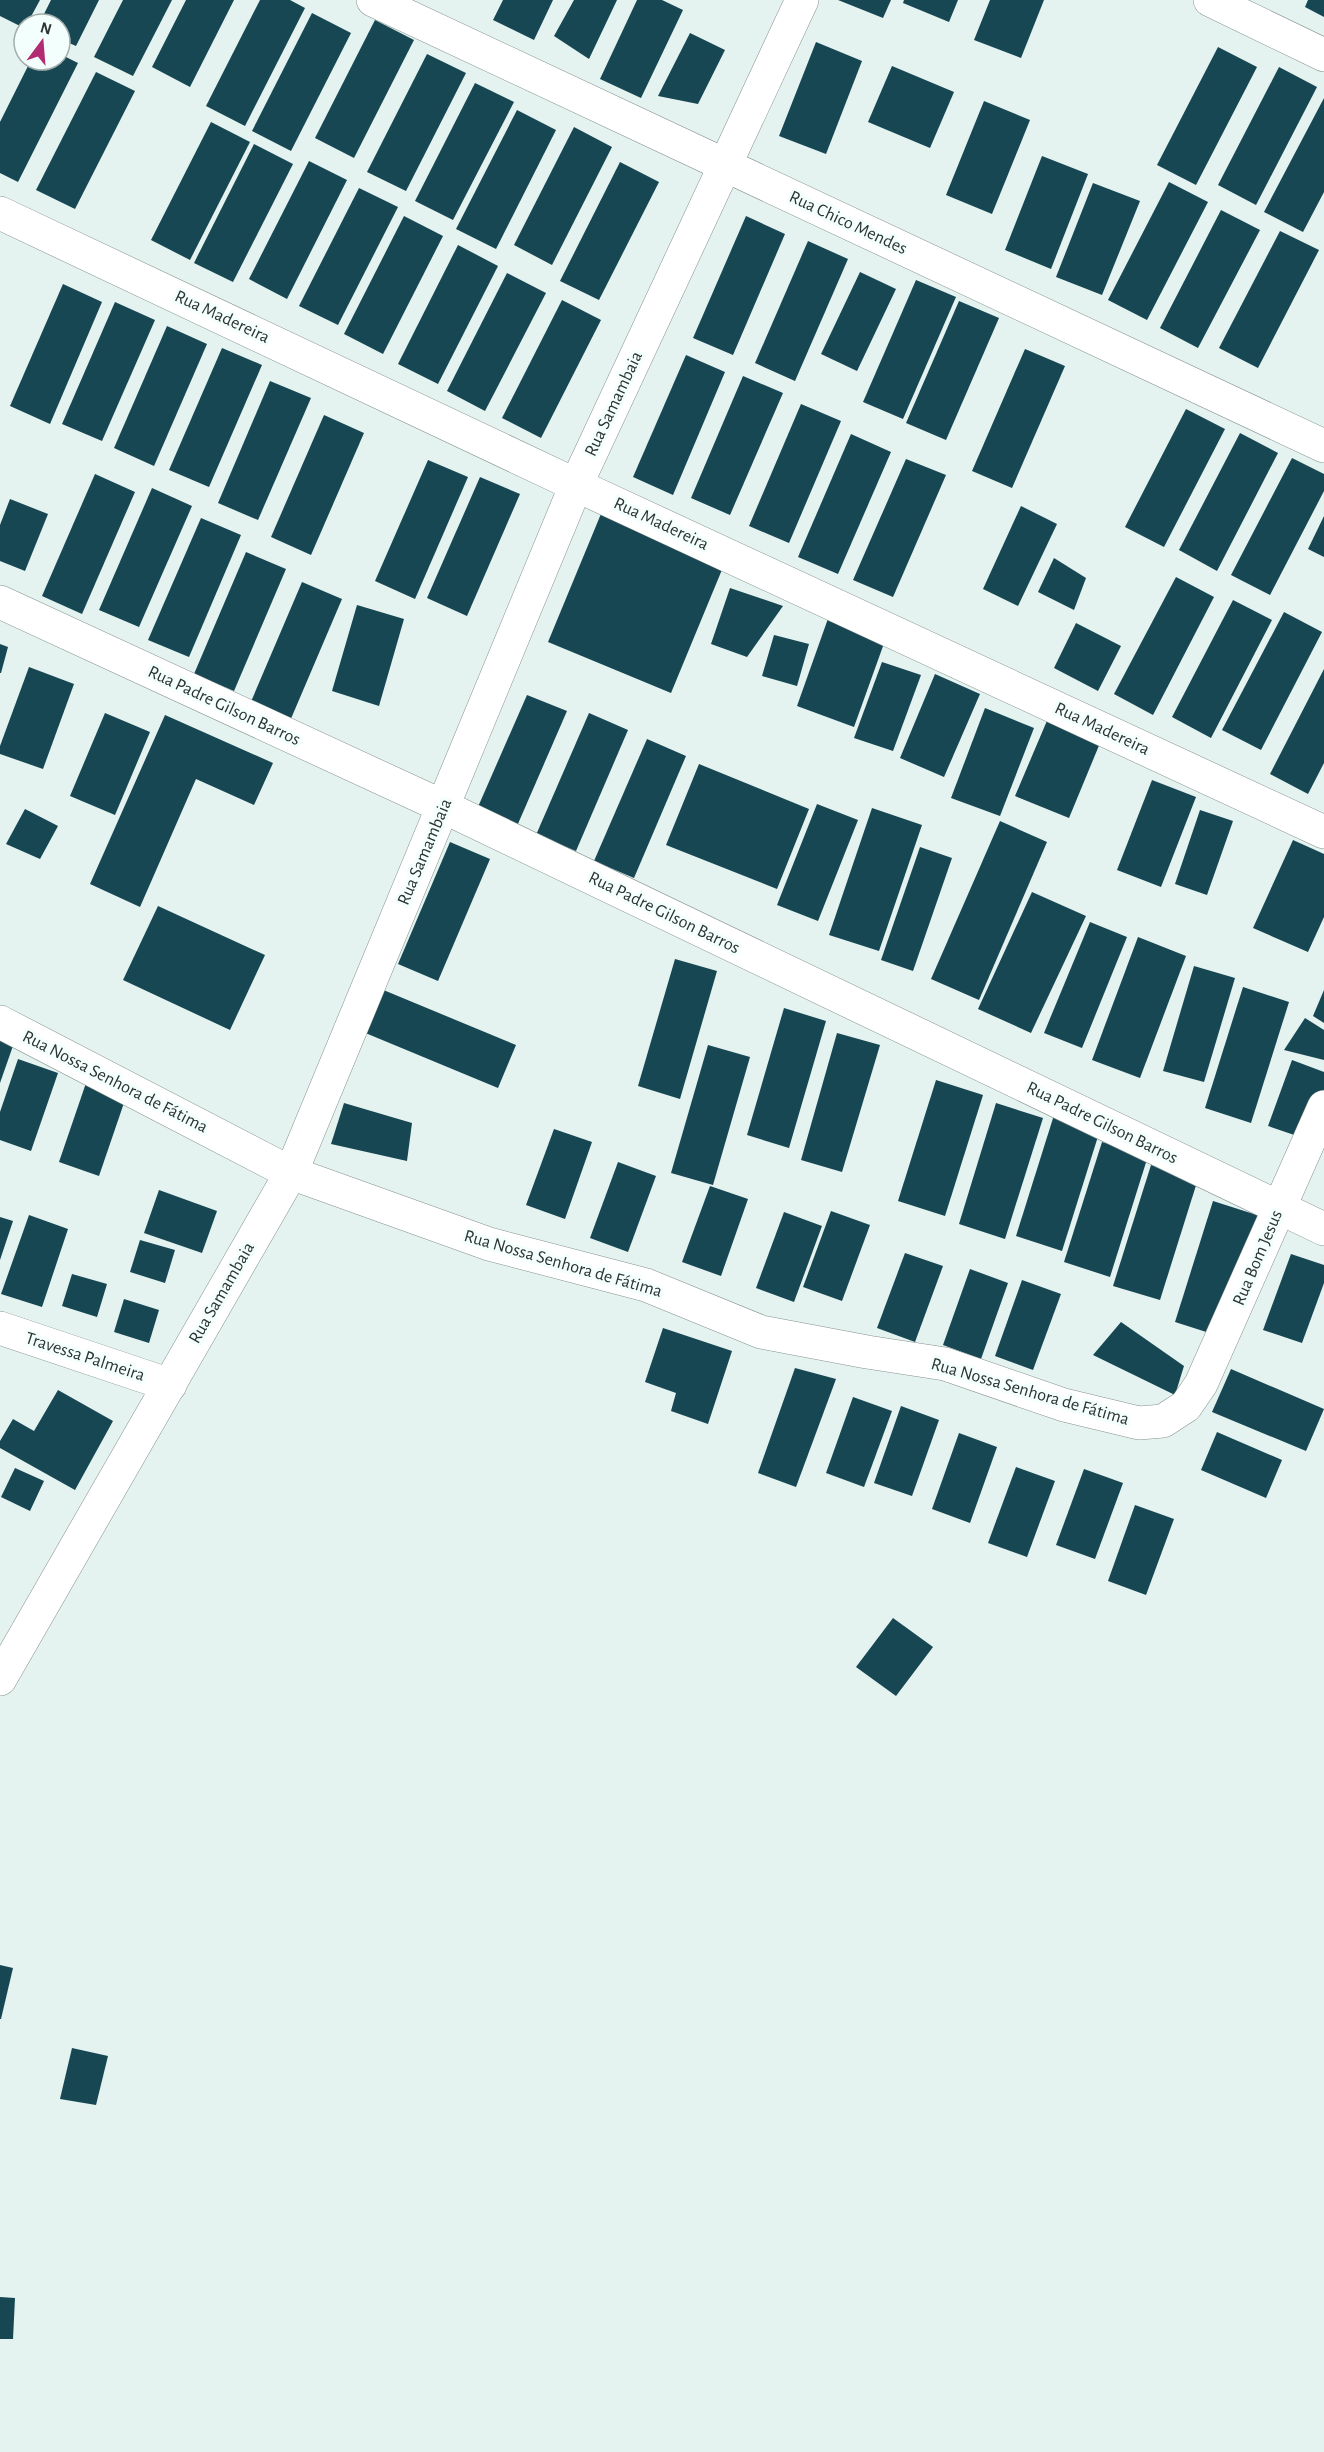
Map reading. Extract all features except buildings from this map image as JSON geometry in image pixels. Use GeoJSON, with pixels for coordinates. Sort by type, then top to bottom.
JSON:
{"type":"FeatureCollection","features":[{"type":"Feature","properties":{"kind":"street","name":"Rua Chico Mendes"},"geometry":{"type":"LineString","coordinates":[[373,0],[1324,446]]}},
{"type":"Feature","properties":{"kind":"street","name":"Rua Samambaia"},"geometry":{"type":"LineString","coordinates":[[0,1679],[291,1173],[576,484],[802,0]]}},
{"type":"Feature","properties":{"kind":"street"},"geometry":{"type":"LineString","coordinates":[[1210,0],[1324,55]]}},
{"type":"Feature","properties":{"kind":"street","name":"Rua Madereira"},"geometry":{"type":"LineString","coordinates":[[0,213],[1324,832]]}},
{"type":"Feature","properties":{"kind":"street","name":"Rua Padre Gilson Barros"},"geometry":{"type":"LineString","coordinates":[[0,602],[444,807],[1324,1230]]}},
{"type":"Feature","properties":{"kind":"street","name":"Rua Nossa Senhora de Fátima"},"geometry":{"type":"LineString","coordinates":[[0,1022],[291,1173],[489,1244],[646,1285],[760,1332],[945,1364],[1064,1405],[1139,1423],[1163,1421],[1186,1406]]}},
{"type":"Feature","properties":{"kind":"street","name":"Rua Bom Jesus"},"geometry":{"type":"LineString","coordinates":[[1186,1406],[1212,1364],[1324,1107]]}},
{"type":"Feature","properties":{"kind":"street","name":"Travessa Palmeira"},"geometry":{"type":"LineString","coordinates":[[0,1328],[170,1385]]}}]}
